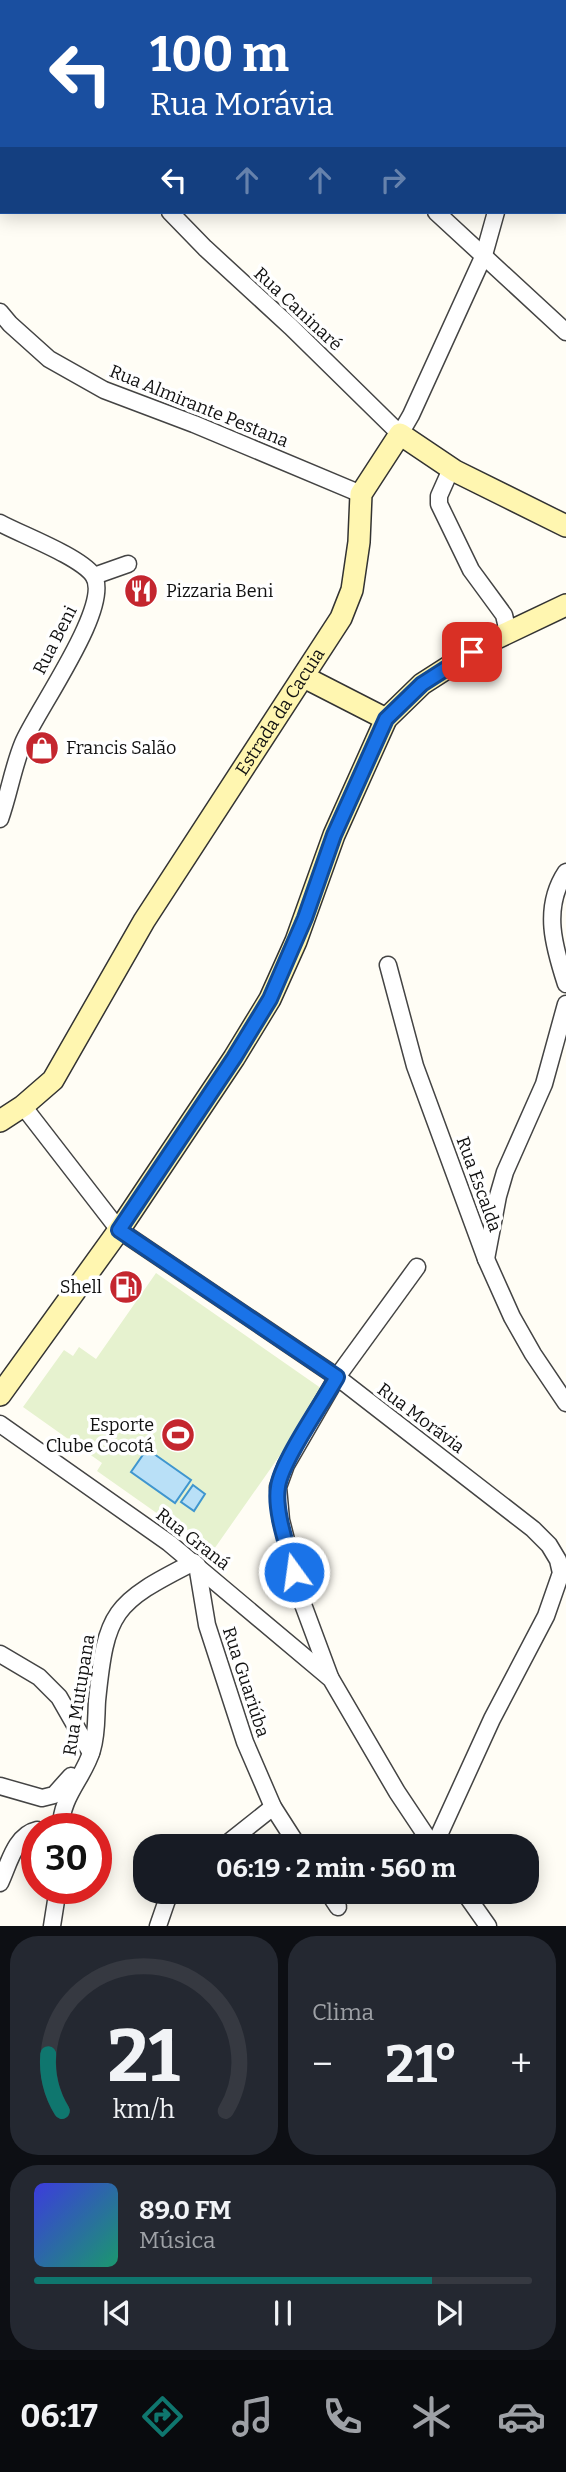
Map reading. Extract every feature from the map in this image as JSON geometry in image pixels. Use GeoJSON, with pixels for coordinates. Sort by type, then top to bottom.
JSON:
{"type":"FeatureCollection","features":[{"type":"Feature","properties":{"kind":"main road"},"geometry":{"type":"LineString","coordinates":[[361,494],[400,434],[451,468],[566,526]]}},
{"type":"Feature","properties":{"kind":"main road","name":"Estrada da Cacuia"},"geometry":{"type":"LineString","coordinates":[[0,1121],[23,1106],[53,1080],[144,921],[341,618],[352,590],[359,542],[361,494]]}},
{"type":"Feature","properties":{"kind":"main road"},"geometry":{"type":"LineString","coordinates":[[0,1395],[119,1230],[234,1058],[270,999],[305,918],[334,835],[386,719],[422,684],[486,643],[566,605]]}},
{"type":"Feature","properties":{"kind":"main road"},"geometry":{"type":"LineString","coordinates":[[304,677],[386,719]]}},
{"type":"Feature","properties":{"kind":"street","name":"Rua Caninaré"},"geometry":{"type":"LineString","coordinates":[[172,214],[400,434]]}},
{"type":"Feature","properties":{"kind":"street"},"geometry":{"type":"LineString","coordinates":[[438,214],[566,332]]}},
{"type":"Feature","properties":{"kind":"street"},"geometry":{"type":"LineString","coordinates":[[400,434],[484,255],[495,214]]}},
{"type":"Feature","properties":{"kind":"street","name":"Rua Almirante Pestana"},"geometry":{"type":"LineString","coordinates":[[0,312],[49,359],[104,390],[194,424],[361,494]]}},
{"type":"Feature","properties":{"kind":"street"},"geometry":{"type":"LineString","coordinates":[[451,468],[439,496],[439,504],[471,570],[504,615],[509,632]]}},
{"type":"Feature","properties":{"kind":"street"},"geometry":{"type":"LineString","coordinates":[[0,523],[66,556],[94,576],[128,564]]}},
{"type":"Feature","properties":{"kind":"street","name":"Rua Beni"},"geometry":{"type":"LineString","coordinates":[[0,820],[24,740],[85,631],[96,596],[94,576]]}},
{"type":"Feature","properties":{"kind":"street"},"geometry":{"type":"LineString","coordinates":[[566,872],[553,904],[552,944],[566,984]]}},
{"type":"Feature","properties":{"kind":"street","name":"Rua Escalda"},"geometry":{"type":"LineString","coordinates":[[388,965],[415,1066],[499,1291],[566,1403]]}},
{"type":"Feature","properties":{"kind":"street"},"geometry":{"type":"LineString","coordinates":[[486,1259],[501,1184],[544,1084],[566,1004]]}},
{"type":"Feature","properties":{"kind":"street","name":"Rua Morávia"},"geometry":{"type":"LineString","coordinates":[[23,1106],[119,1230],[337,1377],[533,1529],[558,1560],[563,1573],[546,1616],[492,1719],[439,1834]]}},
{"type":"Feature","properties":{"kind":"street"},"geometry":{"type":"LineString","coordinates":[[331,1679],[301,1599],[281,1520],[278,1487],[286,1465],[337,1377],[417,1267]]}},
{"type":"Feature","properties":{"kind":"street","name":"Rua Graná"},"geometry":{"type":"LineString","coordinates":[[0,1424],[195,1564],[331,1679],[397,1792],[426,1834]]}},
{"type":"Feature","properties":{"kind":"street","name":"Rua Mutupana"},"geometry":{"type":"LineString","coordinates":[[62,1813],[88,1760],[95,1737],[103,1651],[114,1617],[143,1589],[195,1564]]}},
{"type":"Feature","properties":{"kind":"street","name":"Rua Guariúba"},"geometry":{"type":"LineString","coordinates":[[195,1564],[207,1625],[245,1742],[273,1807],[290,1834]]}},
{"type":"Feature","properties":{"kind":"street"},"geometry":{"type":"LineString","coordinates":[[0,1654],[39,1677],[59,1697],[88,1760],[54,1795],[42,1798],[0,1786]]}},
{"type":"Feature","properties":{"kind":"street"},"geometry":{"type":"LineString","coordinates":[[239,1834],[273,1807]]}},
{"type":"Feature","properties":{"kind":"street"},"geometry":{"type":"LineString","coordinates":[[0,1882],[21,1839]]}},
{"type":"Feature","properties":{"kind":"street"},"geometry":{"type":"LineString","coordinates":[[52,1926],[55,1904]]}},
{"type":"Feature","properties":{"kind":"street"},"geometry":{"type":"LineString","coordinates":[[158,1926],[166,1904]]}},
{"type":"Feature","properties":{"kind":"street"},"geometry":{"type":"LineString","coordinates":[[472,1904],[488,1926]]}},
{"type":"Feature","properties":{"kind":"green space","name":"Esporte Clube Cocotá"},"geometry":{"type":"Polygon","coordinates":[[[156,1273],[325,1391],[212,1552],[97,1471],[102,1463],[23,1407],[64,1350],[73,1356],[79,1347],[96,1359],[156,1273]]]}},
{"type":"Feature","properties":{"kind":"water"},"geometry":{"type":"Polygon","coordinates":[[[147,1449],[191,1480],[175,1503],[131,1472],[147,1449]]]}},
{"type":"Feature","properties":{"kind":"water"},"geometry":{"type":"Polygon","coordinates":[[[193,1485],[205,1494],[194,1511],[181,1502],[193,1485]]]}},
{"type":"Feature","properties":{"kind":"place","name":"Pizzaria Beni"},"geometry":{"type":"Point","coordinates":[141,591]}},
{"type":"Feature","properties":{"kind":"place","name":"Francis Salão"},"geometry":{"type":"Point","coordinates":[42,748]}},
{"type":"Feature","properties":{"kind":"place","name":"Shell"},"geometry":{"type":"Point","coordinates":[126,1287]}},
{"type":"Feature","properties":{"kind":"place","name":"Esporte Clube Cocotá"},"geometry":{"type":"Point","coordinates":[178,1435]}},
{"type":"Feature","properties":{"kind":"route"},"geometry":{"type":"LineString","coordinates":[[294,1572],[281,1520],[278,1487],[286,1465],[337,1377],[119,1230],[234,1058],[270,999],[296,942],[334,835],[386,719],[422,684],[472,652]]}}]}
